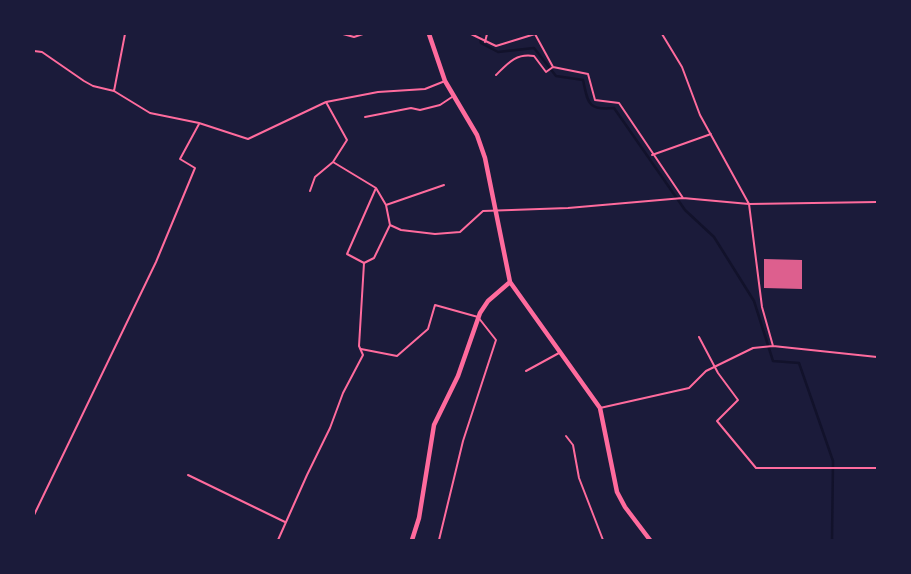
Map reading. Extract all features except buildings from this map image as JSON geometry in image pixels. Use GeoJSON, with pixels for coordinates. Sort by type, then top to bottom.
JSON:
{"type":"FeatureCollection","features":[{"type":"Feature","properties":{"kind":"street"},"geometry":{"type":"LineString","coordinates":[[429,34],[452,97],[477,135],[485,158],[510,282],[600,408],[617,492],[625,507],[650,540]]}},
{"type":"Feature","properties":{"kind":"street"},"geometry":{"type":"LineString","coordinates":[[412,540],[419,518],[434,425],[458,376],[478,317],[488,301],[510,282]]}},
{"type":"Feature","properties":{"kind":"lane"},"geometry":{"type":"LineString","coordinates":[[114,91],[125,34]]}},
{"type":"Feature","properties":{"kind":"lane"},"geometry":{"type":"LineString","coordinates":[[343,34],[354,37],[363,34]]}},
{"type":"Feature","properties":{"kind":"lane"},"geometry":{"type":"LineString","coordinates":[[471,34],[496,46],[535,34],[553,67]]}},
{"type":"Feature","properties":{"kind":"lane"},"geometry":{"type":"LineString","coordinates":[[485,41],[487,34]]}},
{"type":"Feature","properties":{"kind":"lane"},"geometry":{"type":"LineString","coordinates":[[662,34],[682,67],[700,115],[749,204],[761,297],[773,346]]}},
{"type":"Feature","properties":{"kind":"lane"},"geometry":{"type":"LineString","coordinates":[[34,51],[42,52],[93,86],[114,91],[150,113],[199,123],[248,139],[326,102],[378,92],[425,88],[445,80]]}},
{"type":"Feature","properties":{"kind":"lane"},"geometry":{"type":"LineString","coordinates":[[496,75],[511,60],[525,55],[534,56],[546,72],[553,67],[588,74],[596,100],[619,103],[652,155],[683,198]]}},
{"type":"Feature","properties":{"kind":"lane"},"geometry":{"type":"LineString","coordinates":[[365,117],[411,108],[420,110],[440,104],[452,97]]}},
{"type":"Feature","properties":{"kind":"lane"},"geometry":{"type":"LineString","coordinates":[[310,191],[315,177],[333,162],[347,140],[326,102]]}},
{"type":"Feature","properties":{"kind":"lane"},"geometry":{"type":"LineString","coordinates":[[34,515],[156,262],[195,168],[180,159],[199,123]]}},
{"type":"Feature","properties":{"kind":"lane"},"geometry":{"type":"LineString","coordinates":[[652,155],[711,134]]}},
{"type":"Feature","properties":{"kind":"lane"},"geometry":{"type":"LineString","coordinates":[[333,162],[376,188],[386,205],[390,225],[374,258],[364,263]]}},
{"type":"Feature","properties":{"kind":"lane"},"geometry":{"type":"LineString","coordinates":[[386,205],[444,185]]}},
{"type":"Feature","properties":{"kind":"lane"},"geometry":{"type":"LineString","coordinates":[[364,263],[347,254],[376,188]]}},
{"type":"Feature","properties":{"kind":"lane"},"geometry":{"type":"LineString","coordinates":[[390,225],[400,230],[435,234],[460,232],[483,211],[568,208],[683,198],[749,204],[877,202]]}},
{"type":"Feature","properties":{"kind":"lane"},"geometry":{"type":"LineString","coordinates":[[278,540],[330,428],[343,393],[363,355],[361,350],[364,263]]}},
{"type":"Feature","properties":{"kind":"lane"},"geometry":{"type":"LineString","coordinates":[[361,350],[397,356],[428,329],[435,305],[478,317],[496,340],[463,441],[439,540]]}},
{"type":"Feature","properties":{"kind":"lane"},"geometry":{"type":"LineString","coordinates":[[699,337],[716,368],[738,400],[717,421],[756,468],[877,468]]}},
{"type":"Feature","properties":{"kind":"lane"},"geometry":{"type":"LineString","coordinates":[[600,408],[689,388],[706,372],[753,348],[773,346],[877,357]]}},
{"type":"Feature","properties":{"kind":"lane"},"geometry":{"type":"LineString","coordinates":[[526,371],[561,352]]}},
{"type":"Feature","properties":{"kind":"lane"},"geometry":{"type":"LineString","coordinates":[[566,436],[573,445],[579,478],[603,540]]}},
{"type":"Feature","properties":{"kind":"lane"},"geometry":{"type":"LineString","coordinates":[[188,475],[286,522]]}},
{"type":"Feature","properties":{"kind":"waterway"},"geometry":{"type":"LineString","coordinates":[[479,34],[481,43],[498,52],[534,48],[556,76],[583,80],[590,103],[598,108],[614,108],[685,210],[714,237],[754,301],[773,361],[799,363],[833,461],[832,540]]}}]}
